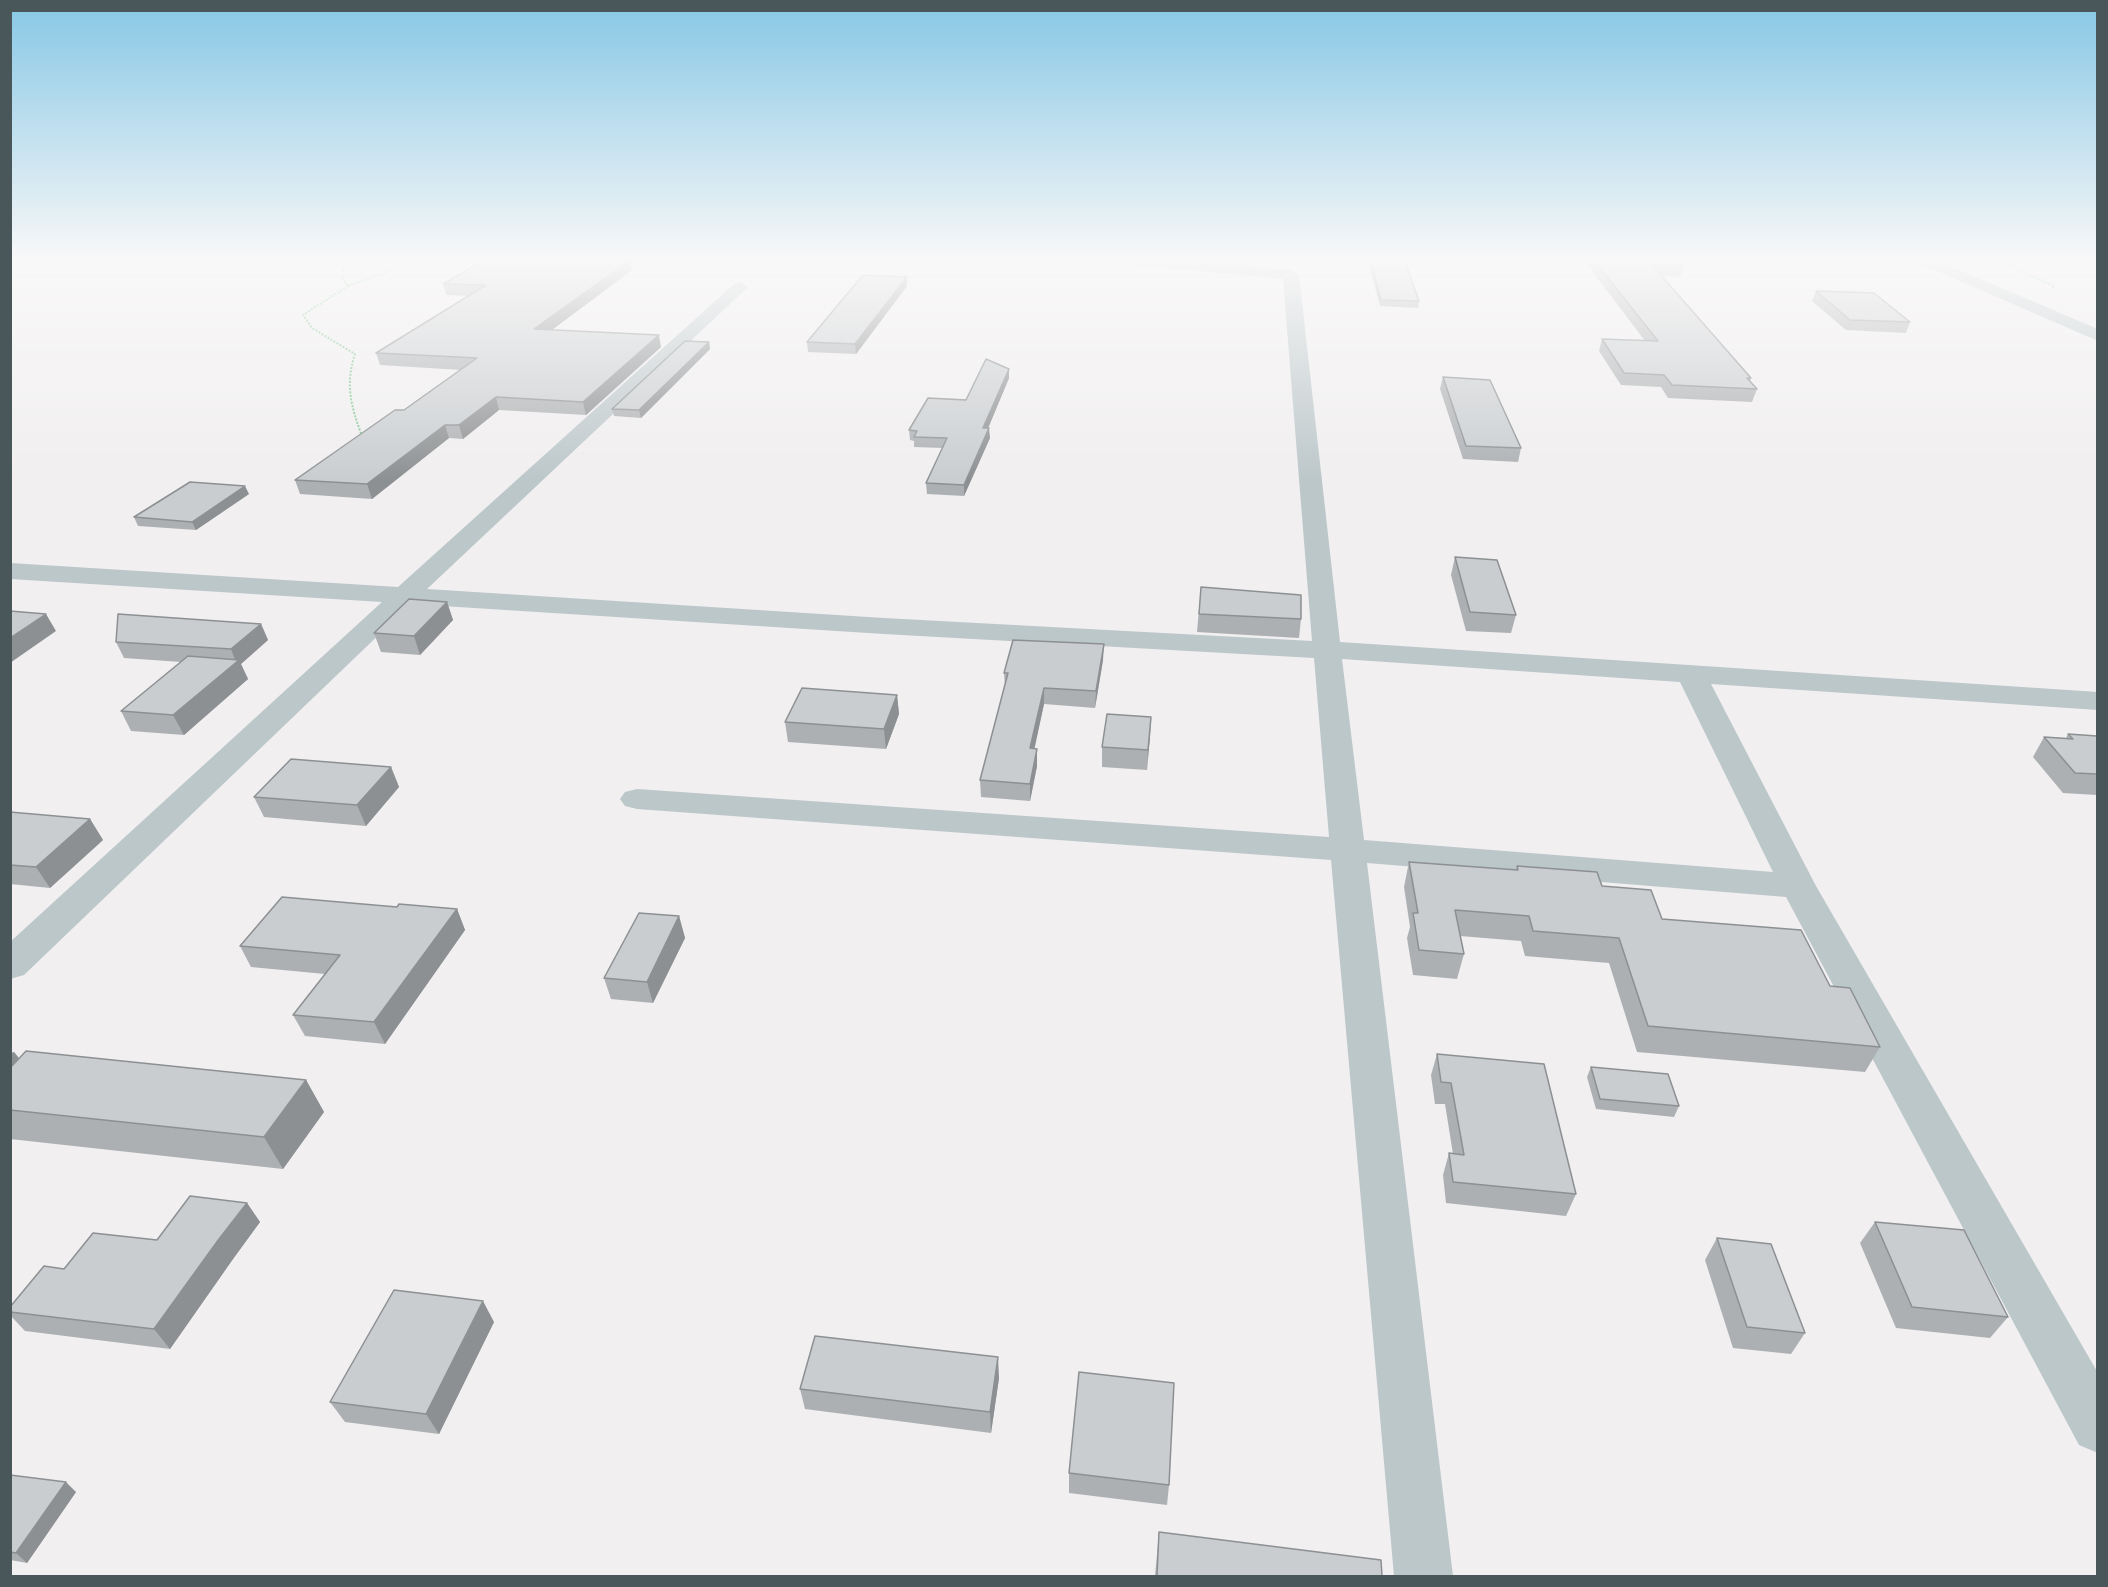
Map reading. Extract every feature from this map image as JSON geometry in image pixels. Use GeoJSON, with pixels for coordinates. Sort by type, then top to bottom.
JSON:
{"type":"FeatureCollection","features":[{"type":"Feature","properties":{"kind":"street"},"geometry":{"type":"LineString","coordinates":[[10,965],[404,596],[690,333]]}},
{"type":"Feature","properties":{"kind":"street"},"geometry":{"type":"LineString","coordinates":[[1297,333],[1347,850],[1423,1576]]}},
{"type":"Feature","properties":{"kind":"street"},"geometry":{"type":"LineString","coordinates":[[10,571],[1327,650],[1692,676],[2097,701]]}},
{"type":"Feature","properties":{"kind":"street"},"geometry":{"type":"LineString","coordinates":[[1692,676],[1798,886],[2097,1426]]}},
{"type":"Feature","properties":{"kind":"street"},"geometry":{"type":"LineString","coordinates":[[637,799],[1347,850],[1798,886]]}},
{"type":"Feature","properties":{"kind":"path"},"geometry":{"type":"LineString","coordinates":[[323,333],[355,354],[347,375],[349,404],[363,440]]}},
{"type":"Feature","properties":{"kind":"building"},"geometry":{"type":"Polygon","coordinates":[[[408,333],[659,335],[583,402],[496,397],[459,425],[445,425],[367,484],[295,480],[395,410],[404,410],[477,358],[376,353],[408,333]]]}},
{"type":"Feature","properties":{"kind":"building"},"geometry":{"type":"Polygon","coordinates":[[[814,333],[863,333],[855,344],[807,342],[814,333]]]}},
{"type":"Feature","properties":{"kind":"building"},"geometry":{"type":"Polygon","coordinates":[[[1652,333],[1712,333],[1751,378],[1747,378],[1757,389],[1672,385],[1664,375],[1624,373],[1602,339],[1658,341],[1652,333]]]}},
{"type":"Feature","properties":{"kind":"building"},"geometry":{"type":"Polygon","coordinates":[[[685,341],[709,342],[639,410],[612,409],[685,341]]]}},
{"type":"Feature","properties":{"kind":"building"},"geometry":{"type":"Polygon","coordinates":[[[986,359],[1009,369],[983,428],[989,428],[964,485],[926,483],[947,438],[914,437],[917,431],[909,430],[928,398],[966,400],[986,359]]]}},
{"type":"Feature","properties":{"kind":"building"},"geometry":{"type":"Polygon","coordinates":[[[1443,377],[1490,380],[1521,448],[1466,446],[1443,377]]]}},
{"type":"Feature","properties":{"kind":"building"},"geometry":{"type":"Polygon","coordinates":[[[190,482],[245,486],[192,522],[134,517],[190,482]]]}},
{"type":"Feature","properties":{"kind":"building"},"geometry":{"type":"Polygon","coordinates":[[[1455,557],[1497,560],[1516,615],[1470,612],[1455,557]]]}},
{"type":"Feature","properties":{"kind":"building"},"geometry":{"type":"Polygon","coordinates":[[[1201,587],[1301,595],[1301,619],[1199,614],[1201,587]]]}},
{"type":"Feature","properties":{"kind":"building"},"geometry":{"type":"Polygon","coordinates":[[[409,599],[447,602],[414,636],[374,633],[409,599]]]}},
{"type":"Feature","properties":{"kind":"building"},"geometry":{"type":"Polygon","coordinates":[[[10,611],[46,614],[10,638],[10,611]]]}},
{"type":"Feature","properties":{"kind":"building"},"geometry":{"type":"Polygon","coordinates":[[[118,614],[261,624],[231,649],[116,642],[118,614]]]}},
{"type":"Feature","properties":{"kind":"building"},"geometry":{"type":"Polygon","coordinates":[[[1013,640],[1104,644],[1096,691],[1044,688],[1030,748],[1037,749],[1030,784],[980,780],[1008,673],[1004,673],[1013,640]]]}},
{"type":"Feature","properties":{"kind":"building"},"geometry":{"type":"Polygon","coordinates":[[[188,656],[239,660],[173,715],[121,711],[188,656]]]}},
{"type":"Feature","properties":{"kind":"building"},"geometry":{"type":"Polygon","coordinates":[[[802,688],[897,695],[884,729],[785,722],[802,688]]]}},
{"type":"Feature","properties":{"kind":"building"},"geometry":{"type":"Polygon","coordinates":[[[1107,714],[1151,717],[1148,750],[1102,747],[1107,714]]]}},
{"type":"Feature","properties":{"kind":"building"},"geometry":{"type":"Polygon","coordinates":[[[2068,734],[2097,736],[2097,774],[2075,773],[2044,737],[2073,739],[2068,734]]]}},
{"type":"Feature","properties":{"kind":"building"},"geometry":{"type":"Polygon","coordinates":[[[291,759],[391,767],[357,805],[254,797],[291,759]]]}},
{"type":"Feature","properties":{"kind":"building"},"geometry":{"type":"Polygon","coordinates":[[[10,812],[90,819],[36,867],[10,865],[10,812]]]}},
{"type":"Feature","properties":{"kind":"building"},"geometry":{"type":"Polygon","coordinates":[[[1409,862],[1518,870],[1517,866],[1597,872],[1602,886],[1651,890],[1662,919],[1801,930],[1830,986],[1850,988],[1880,1047],[1648,1026],[1619,938],[1533,931],[1529,916],[1455,910],[1464,954],[1419,950],[1413,913],[1418,913],[1409,862]]]}},
{"type":"Feature","properties":{"kind":"building"},"geometry":{"type":"Polygon","coordinates":[[[282,897],[397,907],[399,904],[457,909],[374,1022],[293,1015],[340,955],[240,946],[282,897]]]}},
{"type":"Feature","properties":{"kind":"building"},"geometry":{"type":"Polygon","coordinates":[[[639,913],[679,916],[647,982],[604,978],[639,913]]]}},
{"type":"Feature","properties":{"kind":"building"},"geometry":{"type":"Polygon","coordinates":[[[26,1051],[306,1080],[264,1137],[10,1110],[10,1068],[26,1051]]]}},
{"type":"Feature","properties":{"kind":"building"},"geometry":{"type":"Polygon","coordinates":[[[1437,1054],[1544,1064],[1576,1194],[1453,1182],[1449,1153],[1464,1155],[1451,1083],[1441,1082],[1437,1054]]]}},
{"type":"Feature","properties":{"kind":"building"},"geometry":{"type":"Polygon","coordinates":[[[1591,1067],[1668,1074],[1679,1106],[1600,1099],[1591,1067]]]}},
{"type":"Feature","properties":{"kind":"building"},"geometry":{"type":"Polygon","coordinates":[[[190,1196],[247,1203],[154,1329],[10,1312],[10,1307],[44,1266],[64,1269],[93,1233],[157,1240],[190,1196]]]}},
{"type":"Feature","properties":{"kind":"building"},"geometry":{"type":"Polygon","coordinates":[[[1875,1222],[1964,1230],[2008,1317],[1912,1307],[1875,1222]]]}},
{"type":"Feature","properties":{"kind":"building"},"geometry":{"type":"Polygon","coordinates":[[[1717,1238],[1771,1244],[1805,1333],[1747,1327],[1717,1238]]]}},
{"type":"Feature","properties":{"kind":"building"},"geometry":{"type":"Polygon","coordinates":[[[394,1290],[483,1301],[426,1414],[330,1402],[394,1290]]]}},
{"type":"Feature","properties":{"kind":"building"},"geometry":{"type":"Polygon","coordinates":[[[815,1336],[998,1357],[990,1412],[800,1389],[815,1336]]]}},
{"type":"Feature","properties":{"kind":"building"},"geometry":{"type":"Polygon","coordinates":[[[1079,1372],[1174,1383],[1169,1485],[1069,1473],[1079,1372]]]}},
{"type":"Feature","properties":{"kind":"building"},"geometry":{"type":"Polygon","coordinates":[[[10,1475],[66,1482],[16,1553],[10,1552],[10,1475]]]}},
{"type":"Feature","properties":{"kind":"building"},"geometry":{"type":"Polygon","coordinates":[[[1159,1532],[1381,1560],[1382,1576],[1157,1576],[1159,1532]]]}}]}
